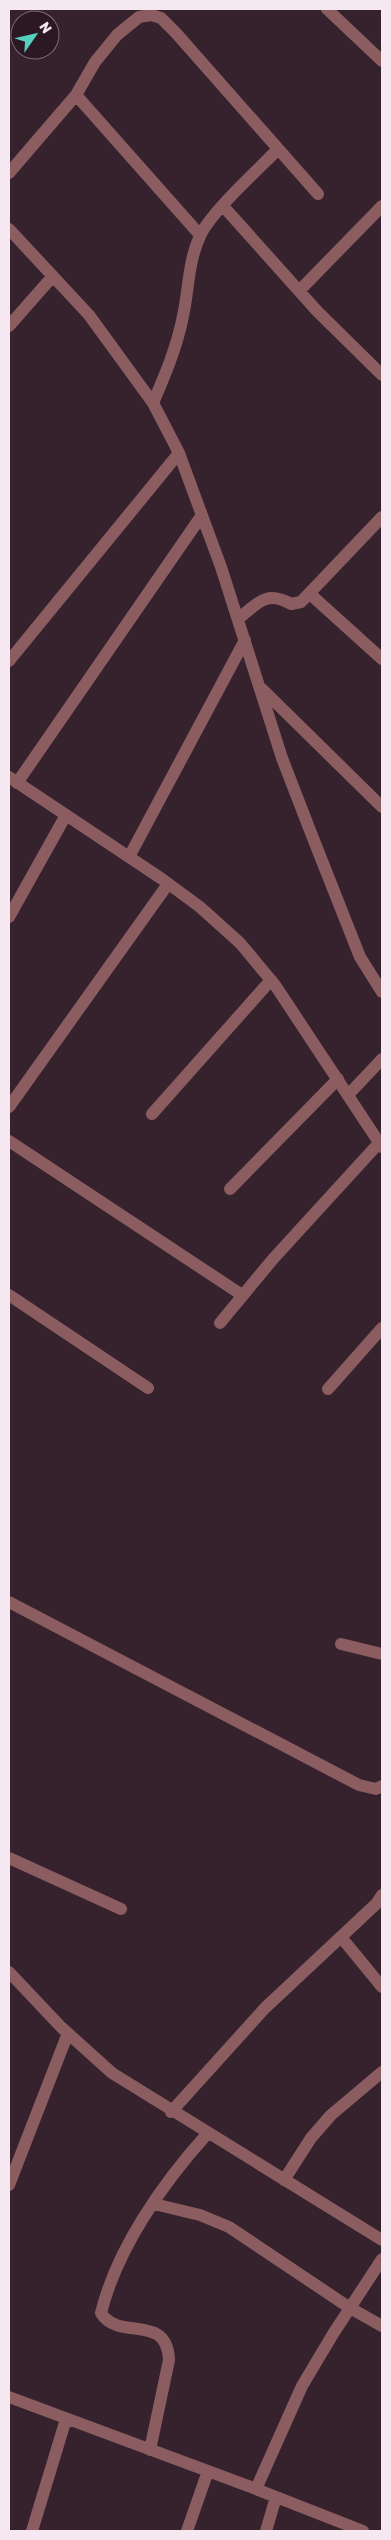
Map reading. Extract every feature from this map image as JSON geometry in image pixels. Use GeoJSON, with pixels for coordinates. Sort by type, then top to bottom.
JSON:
{"type":"FeatureCollection","features":[{"type":"Feature","properties":{"kind":"street"},"geometry":{"type":"LineString","coordinates":[[327,9],[382,61]]}},
{"type":"Feature","properties":{"kind":"street"},"geometry":{"type":"LineString","coordinates":[[9,173],[76,95],[95,62],[117,35],[139,16],[153,12],[176,33],[318,194]]}},
{"type":"Feature","properties":{"kind":"street"},"geometry":{"type":"LineString","coordinates":[[76,95],[200,235]]}},
{"type":"Feature","properties":{"kind":"street"},"geometry":{"type":"LineString","coordinates":[[153,403],[173,354],[183,316],[189,270],[200,235],[223,206],[278,149]]}},
{"type":"Feature","properties":{"kind":"street"},"geometry":{"type":"LineString","coordinates":[[223,206],[299,292],[382,375]]}},
{"type":"Feature","properties":{"kind":"street"},"geometry":{"type":"LineString","coordinates":[[299,292],[382,206]]}},
{"type":"Feature","properties":{"kind":"street"},"geometry":{"type":"LineString","coordinates":[[9,230],[89,315],[153,403],[179,453],[238,619],[282,758],[360,957],[382,992]]}},
{"type":"Feature","properties":{"kind":"street"},"geometry":{"type":"LineString","coordinates":[[9,326],[53,276]]}},
{"type":"Feature","properties":{"kind":"street"},"geometry":{"type":"LineString","coordinates":[[9,661],[179,453]]}},
{"type":"Feature","properties":{"kind":"street"},"geometry":{"type":"LineString","coordinates":[[202,515],[13,780],[200,906],[240,943],[271,980],[381,1145],[242,1295],[220,1322]]}},
{"type":"Feature","properties":{"kind":"street"},"geometry":{"type":"LineString","coordinates":[[238,619],[270,596],[279,597],[291,604],[300,602],[310,594],[382,516]]}},
{"type":"Feature","properties":{"kind":"street"},"geometry":{"type":"LineString","coordinates":[[310,594],[382,659]]}},
{"type":"Feature","properties":{"kind":"street"},"geometry":{"type":"LineString","coordinates":[[129,857],[245,640]]}},
{"type":"Feature","properties":{"kind":"street"},"geometry":{"type":"LineString","coordinates":[[260,688],[382,807]]}},
{"type":"Feature","properties":{"kind":"street"},"geometry":{"type":"LineString","coordinates":[[9,917],[66,815]]}},
{"type":"Feature","properties":{"kind":"street"},"geometry":{"type":"LineString","coordinates":[[9,1107],[168,884]]}},
{"type":"Feature","properties":{"kind":"street"},"geometry":{"type":"LineString","coordinates":[[152,1114],[271,980]]}},
{"type":"Feature","properties":{"kind":"street"},"geometry":{"type":"LineString","coordinates":[[348,1095],[382,1058]]}},
{"type":"Feature","properties":{"kind":"street"},"geometry":{"type":"LineString","coordinates":[[230,1189],[338,1079]]}},
{"type":"Feature","properties":{"kind":"street"},"geometry":{"type":"LineString","coordinates":[[9,1141],[242,1295]]}},
{"type":"Feature","properties":{"kind":"street"},"geometry":{"type":"LineString","coordinates":[[9,1295],[148,1388]]}},
{"type":"Feature","properties":{"kind":"street"},"geometry":{"type":"LineString","coordinates":[[328,1389],[382,1328]]}},
{"type":"Feature","properties":{"kind":"street"},"geometry":{"type":"LineString","coordinates":[[9,1602],[359,1785],[376,1789],[382,1786]]}},
{"type":"Feature","properties":{"kind":"street"},"geometry":{"type":"LineString","coordinates":[[341,1644],[382,1654]]}},
{"type":"Feature","properties":{"kind":"street"},"geometry":{"type":"LineString","coordinates":[[9,1858],[121,1909]]}},
{"type":"Feature","properties":{"kind":"street"},"geometry":{"type":"LineString","coordinates":[[171,2112],[265,2008],[376,1904],[382,1895]]}},
{"type":"Feature","properties":{"kind":"street"},"geometry":{"type":"LineString","coordinates":[[341,1937],[382,1987]]}},
{"type":"Feature","properties":{"kind":"street"},"geometry":{"type":"LineString","coordinates":[[9,1972],[68,2033],[112,2073],[171,2112],[382,2240]]}},
{"type":"Feature","properties":{"kind":"street"},"geometry":{"type":"LineString","coordinates":[[9,2185],[68,2033]]}},
{"type":"Feature","properties":{"kind":"street"},"geometry":{"type":"LineString","coordinates":[[284,2180],[311,2138],[331,2115],[382,2072]]}},
{"type":"Feature","properties":{"kind":"street"},"geometry":{"type":"LineString","coordinates":[[150,2450],[169,2360],[169,2348],[163,2339],[154,2332],[116,2325],[105,2320],[101,2313],[129,2245],[168,2181],[207,2134]]}},
{"type":"Feature","properties":{"kind":"street"},"geometry":{"type":"LineString","coordinates":[[154,2204],[200,2215],[229,2227],[350,2308],[382,2326]]}},
{"type":"Feature","properties":{"kind":"street"},"geometry":{"type":"LineString","coordinates":[[256,2489],[302,2386],[382,2259]]}},
{"type":"Feature","properties":{"kind":"street"},"geometry":{"type":"LineString","coordinates":[[9,2397],[364,2531]]}},
{"type":"Feature","properties":{"kind":"street"},"geometry":{"type":"LineString","coordinates":[[32,2531],[66,2419]]}},
{"type":"Feature","properties":{"kind":"street"},"geometry":{"type":"LineString","coordinates":[[186,2531],[208,2471]]}},
{"type":"Feature","properties":{"kind":"street"},"geometry":{"type":"LineString","coordinates":[[266,2531],[276,2497]]}}]}
